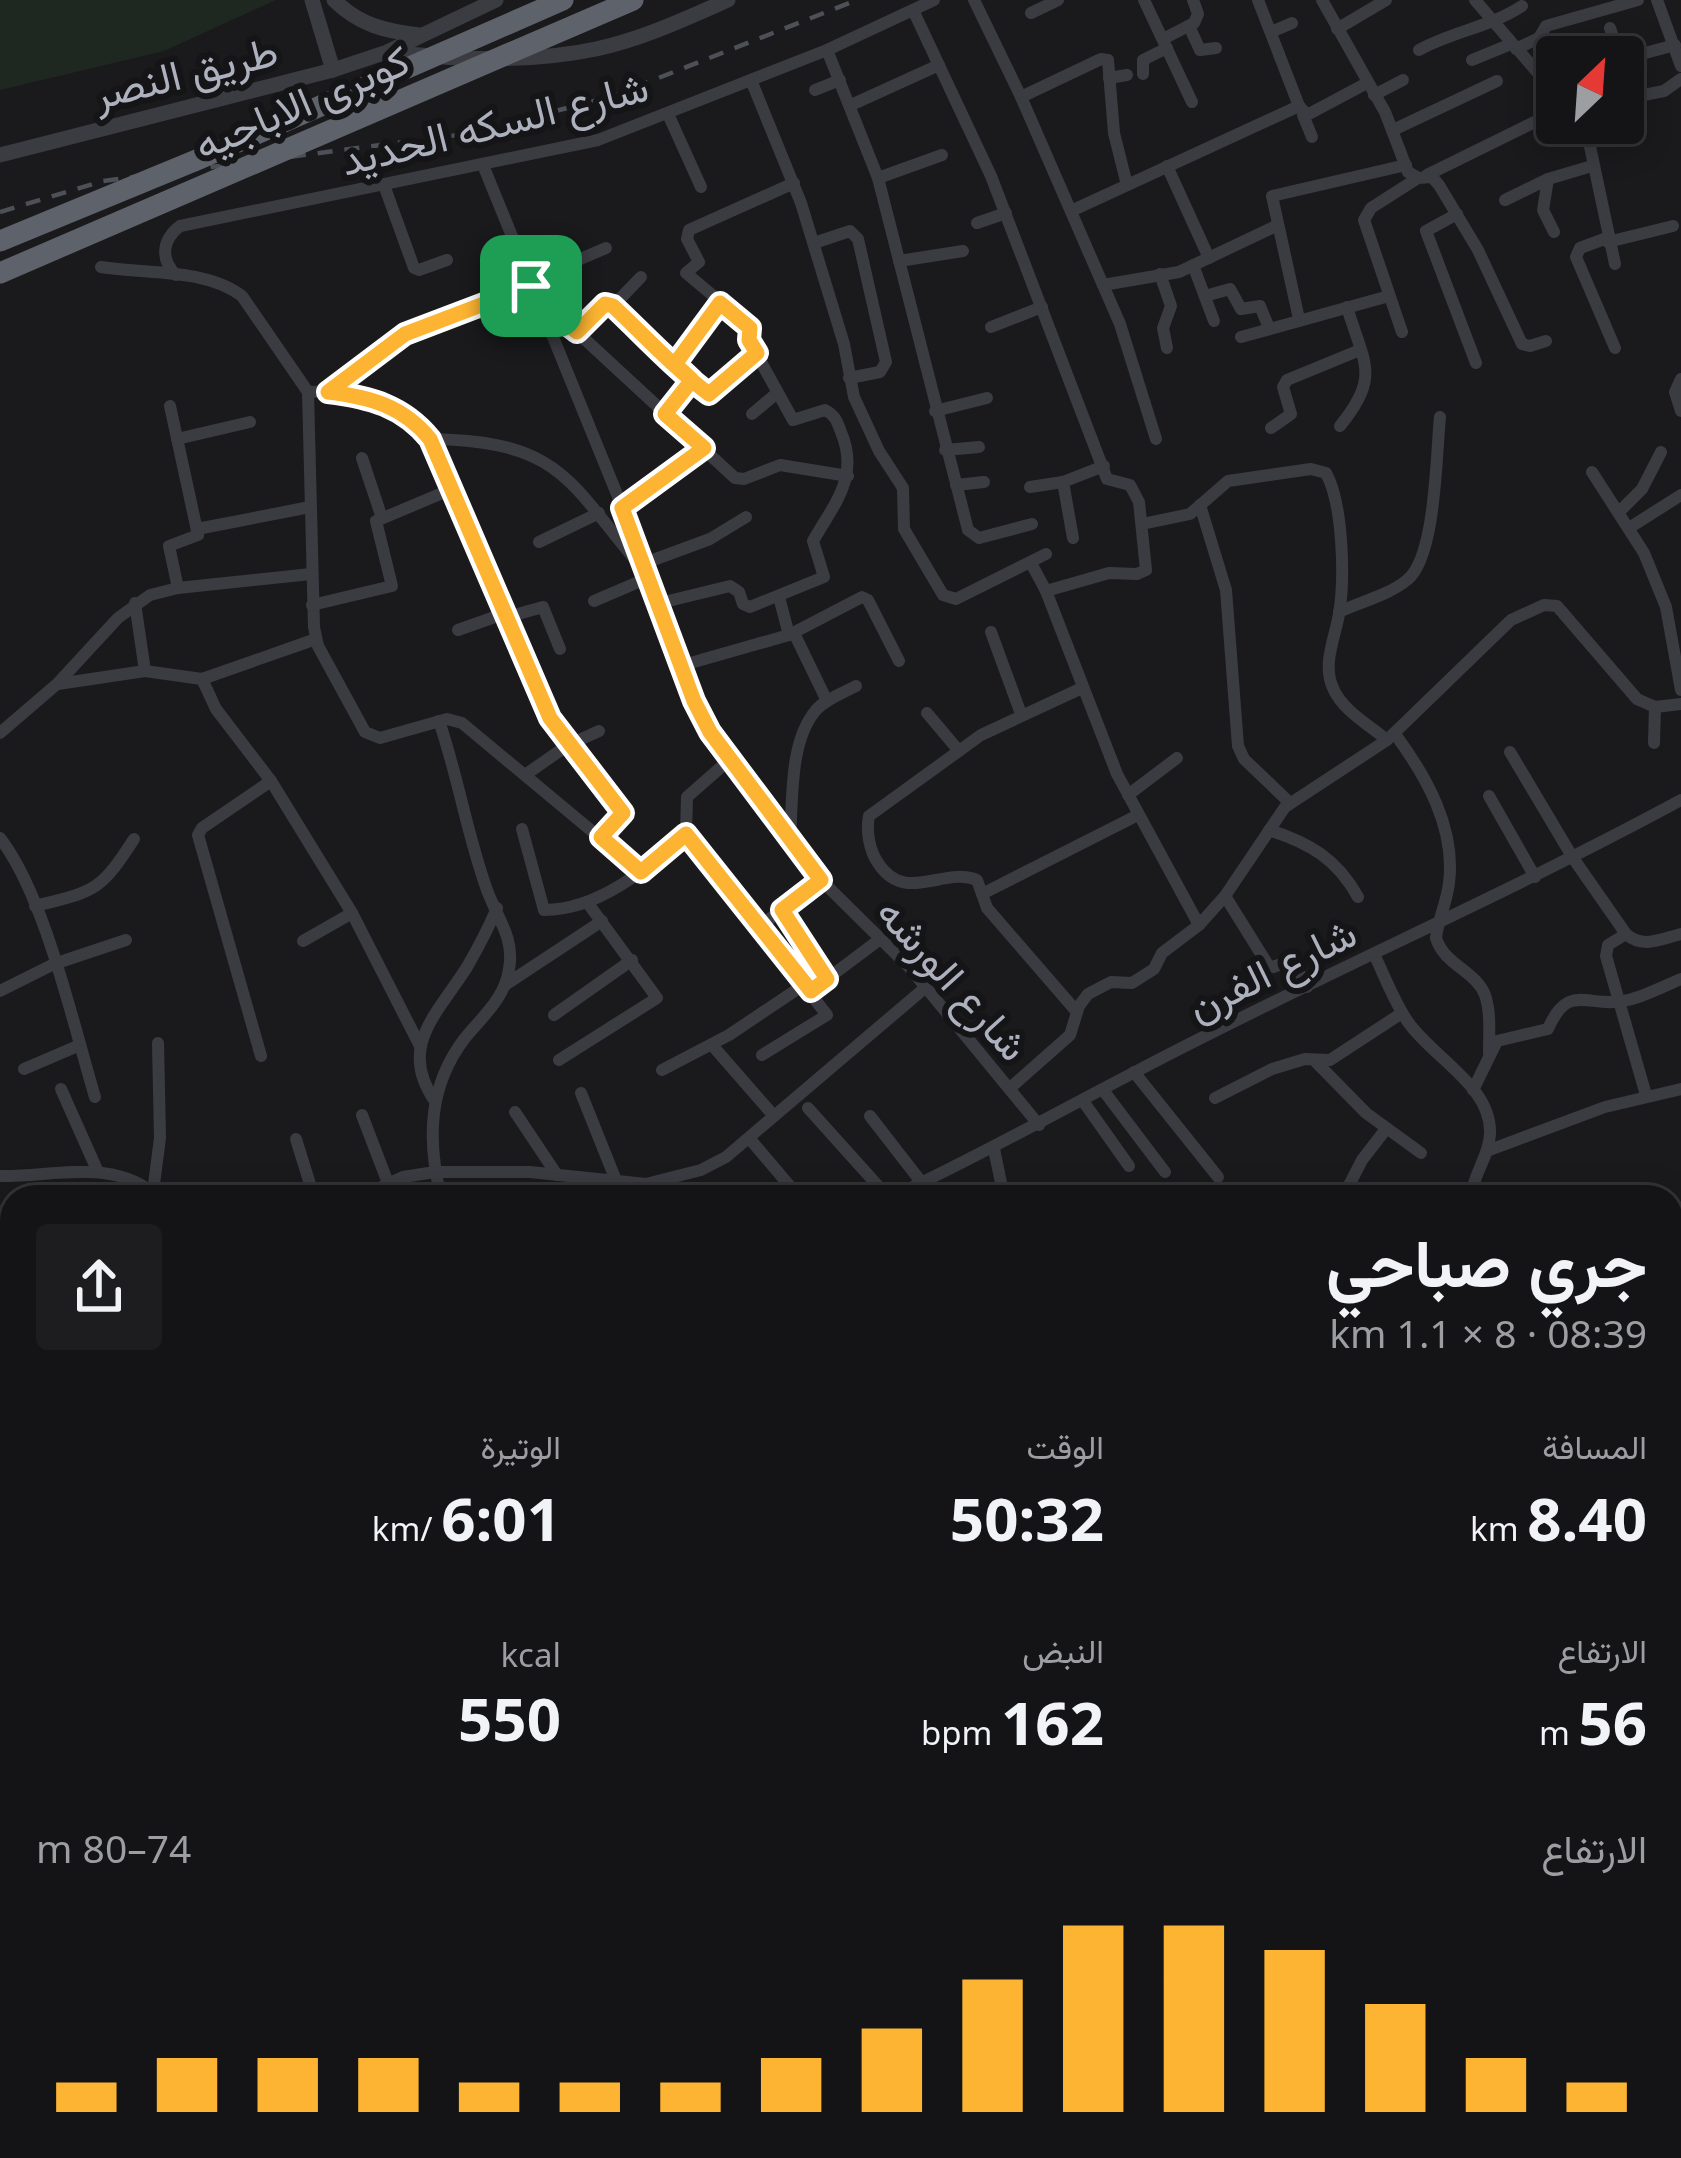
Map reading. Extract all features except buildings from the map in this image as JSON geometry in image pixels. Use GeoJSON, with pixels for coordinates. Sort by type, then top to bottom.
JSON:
{"type":"FeatureCollection","features":[{"type":"Feature","properties":{"kind":"highway","name":"كوبرى الاباجيه"},"geometry":{"type":"LineString","coordinates":[[0,242],[563,0]]}},
{"type":"Feature","properties":{"kind":"highway","name":"كوبرى الاباجيه"},"geometry":{"type":"LineString","coordinates":[[0,273],[633,0]]}},
{"type":"Feature","properties":{"kind":"street"},"geometry":{"type":"LineString","coordinates":[[312,0],[332,70]]}},
{"type":"Feature","properties":{"kind":"street"},"geometry":{"type":"LineString","coordinates":[[334,0],[369,26],[422,35]]}},
{"type":"Feature","properties":{"kind":"street","name":"طريق النصر"},"geometry":{"type":"LineString","coordinates":[[0,155],[332,70],[387,52],[496,0]]}},
{"type":"Feature","properties":{"kind":"street","name":"طريق النصر"},"geometry":{"type":"LineString","coordinates":[[387,52],[474,58],[561,55],[651,33],[728,0]]}},
{"type":"Feature","properties":{"kind":"street","name":"شارع السكه الحديد"},"geometry":{"type":"LineString","coordinates":[[176,275],[164,250],[166,240],[180,226],[598,140],[827,50],[934,0]]}},
{"type":"Feature","properties":{"kind":"street"},"geometry":{"type":"LineString","coordinates":[[974,0],[1103,285],[1135,363],[1156,439]]}},
{"type":"Feature","properties":{"kind":"street"},"geometry":{"type":"LineString","coordinates":[[1031,13],[1058,0]]}},
{"type":"Feature","properties":{"kind":"street"},"geometry":{"type":"LineString","coordinates":[[1144,0],[1192,102]]}},
{"type":"Feature","properties":{"kind":"street"},"geometry":{"type":"LineString","coordinates":[[1143,74],[1144,60],[1190,26],[1198,14],[1193,0]]}},
{"type":"Feature","properties":{"kind":"street"},"geometry":{"type":"LineString","coordinates":[[1258,0],[1312,137]]}},
{"type":"Feature","properties":{"kind":"street"},"geometry":{"type":"LineString","coordinates":[[1322,0],[1393,130],[1412,176],[1437,181],[1489,271],[1522,344],[1546,341]]}},
{"type":"Feature","properties":{"kind":"street"},"geometry":{"type":"LineString","coordinates":[[1337,29],[1386,0]]}},
{"type":"Feature","properties":{"kind":"street"},"geometry":{"type":"LineString","coordinates":[[1472,60],[1539,38],[1546,26],[1638,0]]}},
{"type":"Feature","properties":{"kind":"street"},"geometry":{"type":"LineString","coordinates":[[1657,0],[1681,66]]}},
{"type":"Feature","properties":{"kind":"street"},"geometry":{"type":"LineString","coordinates":[[1483,3],[1494,24],[1536,72]]}},
{"type":"Feature","properties":{"kind":"street"},"geometry":{"type":"LineString","coordinates":[[1419,50],[1494,24],[1522,6]]}},
{"type":"Feature","properties":{"kind":"street"},"geometry":{"type":"LineString","coordinates":[[914,10],[1006,213],[1111,482],[1134,490],[1142,524],[1147,566],[1143,572],[1109,573],[1046,591]]}},
{"type":"Feature","properties":{"kind":"street"},"geometry":{"type":"LineString","coordinates":[[1270,32],[1292,22]]}},
{"type":"Feature","properties":{"kind":"street"},"geometry":{"type":"LineString","coordinates":[[1190,26],[1200,50],[1216,48]]}},
{"type":"Feature","properties":{"kind":"street"},"geometry":{"type":"LineString","coordinates":[[1610,28],[1613,36]]}},
{"type":"Feature","properties":{"kind":"street"},"geometry":{"type":"LineString","coordinates":[[1644,54],[1677,48]]}},
{"type":"Feature","properties":{"kind":"street"},"geometry":{"type":"LineString","coordinates":[[827,50],[878,178],[968,530],[974,538],[1032,524]]}},
{"type":"Feature","properties":{"kind":"street"},"geometry":{"type":"LineString","coordinates":[[1021,98],[1104,58],[1108,61],[1114,133],[1127,185]]}},
{"type":"Feature","properties":{"kind":"street"},"geometry":{"type":"LineString","coordinates":[[851,105],[938,65]]}},
{"type":"Feature","properties":{"kind":"street"},"geometry":{"type":"LineString","coordinates":[[1109,78],[1127,75]]}},
{"type":"Feature","properties":{"kind":"street"},"geometry":{"type":"LineString","coordinates":[[1644,95],[1664,91],[1681,79]]}},
{"type":"Feature","properties":{"kind":"street"},"geometry":{"type":"LineString","coordinates":[[751,80],[814,243],[864,423],[903,488],[904,529],[943,596],[956,599],[1046,554]]}},
{"type":"Feature","properties":{"kind":"street"},"geometry":{"type":"LineString","coordinates":[[814,90],[840,80]]}},
{"type":"Feature","properties":{"kind":"street"},"geometry":{"type":"LineString","coordinates":[[1071,211],[1301,110],[1403,80]]}},
{"type":"Feature","properties":{"kind":"street"},"geometry":{"type":"LineString","coordinates":[[1393,130],[1497,81]]}},
{"type":"Feature","properties":{"kind":"street"},"geometry":{"type":"LineString","coordinates":[[1437,91],[1442,107]]}},
{"type":"Feature","properties":{"kind":"street"},"geometry":{"type":"LineString","coordinates":[[668,115],[701,187]]}},
{"type":"Feature","properties":{"kind":"street"},"geometry":{"type":"LineString","coordinates":[[1402,332],[1364,220],[1372,208],[1423,176],[1536,121]]}},
{"type":"Feature","properties":{"kind":"street"},"geometry":{"type":"LineString","coordinates":[[1588,144],[1615,264]]}},
{"type":"Feature","properties":{"kind":"street"},"geometry":{"type":"LineString","coordinates":[[878,178],[942,155]]}},
{"type":"Feature","properties":{"kind":"street","name":"شارع الورشه"},"geometry":{"type":"LineString","coordinates":[[483,165],[648,570],[701,717],[728,761],[821,880],[926,987],[1040,1125]]}},
{"type":"Feature","properties":{"kind":"street"},"geometry":{"type":"LineString","coordinates":[[1299,319],[1271,200],[1275,194],[1406,165]]}},
{"type":"Feature","properties":{"kind":"street"},"geometry":{"type":"LineString","coordinates":[[1166,166],[1209,258]]}},
{"type":"Feature","properties":{"kind":"street"},"geometry":{"type":"LineString","coordinates":[[1505,200],[1548,179],[1592,166]]}},
{"type":"Feature","properties":{"kind":"street"},"geometry":{"type":"LineString","coordinates":[[1548,179],[1543,210],[1554,232]]}},
{"type":"Feature","properties":{"kind":"street"},"geometry":{"type":"LineString","coordinates":[[660,604],[730,586],[748,607],[824,577],[813,541],[843,494],[848,476],[848,451],[831,412],[793,420],[749,340],[748,325],[686,276],[699,262],[687,239],[693,227],[794,183]]}},
{"type":"Feature","properties":{"kind":"street"},"geometry":{"type":"LineString","coordinates":[[384,185],[414,268],[447,260]]}},
{"type":"Feature","properties":{"kind":"street"},"geometry":{"type":"LineString","coordinates":[[977,223],[1006,213]]}},
{"type":"Feature","properties":{"kind":"street"},"geometry":{"type":"LineString","coordinates":[[1456,214],[1426,231],[1476,363]]}},
{"type":"Feature","properties":{"kind":"street"},"geometry":{"type":"LineString","coordinates":[[1103,285],[1179,272],[1277,225]]}},
{"type":"Feature","properties":{"kind":"street"},"geometry":{"type":"LineString","coordinates":[[1615,349],[1576,256],[1580,248],[1673,226]]}},
{"type":"Feature","properties":{"kind":"street"},"geometry":{"type":"LineString","coordinates":[[814,243],[850,231],[858,239],[886,362],[880,372],[849,378]]}},
{"type":"Feature","properties":{"kind":"street"},"geometry":{"type":"LineString","coordinates":[[328,392],[405,334],[532,289],[606,248]]}},
{"type":"Feature","properties":{"kind":"street"},"geometry":{"type":"LineString","coordinates":[[899,261],[963,251]]}},
{"type":"Feature","properties":{"kind":"street"},"geometry":{"type":"LineString","coordinates":[[1193,265],[1214,321]]}},
{"type":"Feature","properties":{"kind":"street"},"geometry":{"type":"LineString","coordinates":[[101,267],[224,285],[242,296],[308,392],[316,639],[361,725],[372,737],[388,737],[439,721],[462,723],[641,872]]}},
{"type":"Feature","properties":{"kind":"street"},"geometry":{"type":"LineString","coordinates":[[1160,274],[1171,306],[1163,328],[1168,348]]}},
{"type":"Feature","properties":{"kind":"street"},"geometry":{"type":"LineString","coordinates":[[613,306],[641,277]]}},
{"type":"Feature","properties":{"kind":"street"},"geometry":{"type":"LineString","coordinates":[[532,289],[740,480],[780,465],[848,476]]}},
{"type":"Feature","properties":{"kind":"street"},"geometry":{"type":"LineString","coordinates":[[1205,296],[1230,289],[1241,309],[1262,308],[1269,328]]}},
{"type":"Feature","properties":{"kind":"street"},"geometry":{"type":"LineString","coordinates":[[1241,338],[1389,296]]}},
{"type":"Feature","properties":{"kind":"street"},"geometry":{"type":"LineString","coordinates":[[675,364],[720,303]]}},
{"type":"Feature","properties":{"kind":"street"},"geometry":{"type":"LineString","coordinates":[[577,332],[605,304],[613,306],[712,394],[757,353]]}},
{"type":"Feature","properties":{"kind":"street"},"geometry":{"type":"LineString","coordinates":[[991,327],[1042,307]]}},
{"type":"Feature","properties":{"kind":"street"},"geometry":{"type":"LineString","coordinates":[[1340,426],[1366,388],[1347,307]]}},
{"type":"Feature","properties":{"kind":"street"},"geometry":{"type":"LineString","coordinates":[[1271,428],[1291,414],[1283,387],[1287,380],[1360,350]]}},
{"type":"Feature","properties":{"kind":"street"},"geometry":{"type":"LineString","coordinates":[[1681,379],[1675,392],[1681,411]]}},
{"type":"Feature","properties":{"kind":"street"},"geometry":{"type":"LineString","coordinates":[[665,414],[692,380]]}},
{"type":"Feature","properties":{"kind":"street"},"geometry":{"type":"LineString","coordinates":[[308,392],[392,406],[414,419],[430,439],[550,718],[623,813],[601,837]]}},
{"type":"Feature","properties":{"kind":"street"},"geometry":{"type":"LineString","coordinates":[[752,414],[777,392]]}},
{"type":"Feature","properties":{"kind":"street"},"geometry":{"type":"LineString","coordinates":[[935,411],[987,398]]}},
{"type":"Feature","properties":{"kind":"street"},"geometry":{"type":"LineString","coordinates":[[170,406],[197,530],[197,537],[170,546],[178,588]]}},
{"type":"Feature","properties":{"kind":"street"},"geometry":{"type":"LineString","coordinates":[[1340,612],[1405,582],[1419,566],[1440,417]]}},
{"type":"Feature","properties":{"kind":"street"},"geometry":{"type":"LineString","coordinates":[[177,439],[250,422]]}},
{"type":"Feature","properties":{"kind":"street"},"geometry":{"type":"LineString","coordinates":[[430,439],[489,443],[544,460],[578,486],[648,570]]}},
{"type":"Feature","properties":{"kind":"street"},"geometry":{"type":"LineString","coordinates":[[622,508],[704,448]]}},
{"type":"Feature","properties":{"kind":"street"},"geometry":{"type":"LineString","coordinates":[[945,449],[979,448]]}},
{"type":"Feature","properties":{"kind":"street"},"geometry":{"type":"LineString","coordinates":[[1619,512],[1642,489],[1661,452]]}},
{"type":"Feature","properties":{"kind":"street"},"geometry":{"type":"LineString","coordinates":[[362,458],[382,518]]}},
{"type":"Feature","properties":{"kind":"street"},"geometry":{"type":"LineString","coordinates":[[1030,487],[1063,482],[1104,466]]}},
{"type":"Feature","properties":{"kind":"street"},"geometry":{"type":"LineString","coordinates":[[1142,524],[1190,514],[1228,481],[1311,469],[1326,473],[1338,527],[1340,612],[1330,650],[1334,693],[1391,737],[1430,788],[1448,838],[1449,883],[1437,925],[1439,948],[1482,988],[1487,999],[1489,1053]]}},
{"type":"Feature","properties":{"kind":"street"},"geometry":{"type":"LineString","coordinates":[[1592,472],[1629,529],[1666,607],[1681,690]]}},
{"type":"Feature","properties":{"kind":"street"},"geometry":{"type":"LineString","coordinates":[[956,485],[984,482]]}},
{"type":"Feature","properties":{"kind":"street"},"geometry":{"type":"LineString","coordinates":[[1063,482],[1073,538]]}},
{"type":"Feature","properties":{"kind":"street"},"geometry":{"type":"LineString","coordinates":[[312,604],[392,586],[376,522],[452,489]]}},
{"type":"Feature","properties":{"kind":"street"},"geometry":{"type":"LineString","coordinates":[[1629,529],[1681,495]]}},
{"type":"Feature","properties":{"kind":"street"},"geometry":{"type":"LineString","coordinates":[[1200,505],[1226,590],[1238,746],[1244,758],[1290,803]]}},
{"type":"Feature","properties":{"kind":"street"},"geometry":{"type":"LineString","coordinates":[[197,530],[310,507]]}},
{"type":"Feature","properties":{"kind":"street"},"geometry":{"type":"LineString","coordinates":[[539,542],[599,513]]}},
{"type":"Feature","properties":{"kind":"street"},"geometry":{"type":"LineString","coordinates":[[594,601],[746,518]]}},
{"type":"Feature","properties":{"kind":"street"},"geometry":{"type":"LineString","coordinates":[[1031,562],[1128,795],[1199,925]]}},
{"type":"Feature","properties":{"kind":"street"},"geometry":{"type":"LineString","coordinates":[[0,733],[57,684],[135,603],[178,588],[311,574]]}},
{"type":"Feature","properties":{"kind":"street"},"geometry":{"type":"LineString","coordinates":[[779,597],[792,634],[827,700]]}},
{"type":"Feature","properties":{"kind":"street"},"geometry":{"type":"LineString","coordinates":[[680,666],[792,634],[859,598],[868,600],[898,661]]}},
{"type":"Feature","properties":{"kind":"street"},"geometry":{"type":"LineString","coordinates":[[1666,607],[1681,601]]}},
{"type":"Feature","properties":{"kind":"street"},"geometry":{"type":"LineString","coordinates":[[135,603],[145,671]]}},
{"type":"Feature","properties":{"kind":"street"},"geometry":{"type":"LineString","coordinates":[[1010,1088],[1070,1035],[1088,994],[1111,982],[1132,982],[1154,969],[1162,952],[1199,925],[1226,896],[1290,803],[1391,737],[1511,620],[1550,603],[1637,699],[1655,706],[1681,704]]}},
{"type":"Feature","properties":{"kind":"street"},"geometry":{"type":"LineString","coordinates":[[458,630],[543,607],[560,649]]}},
{"type":"Feature","properties":{"kind":"street"},"geometry":{"type":"LineString","coordinates":[[991,632],[1021,714]]}},
{"type":"Feature","properties":{"kind":"street"},"geometry":{"type":"LineString","coordinates":[[57,684],[145,671],[202,679],[316,639]]}},
{"type":"Feature","properties":{"kind":"street"},"geometry":{"type":"LineString","coordinates":[[202,679],[216,709],[271,781],[352,913],[419,1046],[421,1076],[435,1101]]}},
{"type":"Feature","properties":{"kind":"street"},"geometry":{"type":"LineString","coordinates":[[790,840],[801,738],[827,700],[856,686]]}},
{"type":"Feature","properties":{"kind":"street"},"geometry":{"type":"LineString","coordinates":[[1077,1012],[987,908],[972,877],[911,885],[890,878],[873,855],[867,827],[868,816],[959,751],[1021,714],[1082,688]]}},
{"type":"Feature","properties":{"kind":"street"},"geometry":{"type":"LineString","coordinates":[[1654,743],[1655,706]]}},
{"type":"Feature","properties":{"kind":"street"},"geometry":{"type":"LineString","coordinates":[[927,712],[959,751]]}},
{"type":"Feature","properties":{"kind":"street"},"geometry":{"type":"LineString","coordinates":[[439,721],[488,893],[511,954],[506,985]]}},
{"type":"Feature","properties":{"kind":"street"},"geometry":{"type":"LineString","coordinates":[[525,775],[598,731]]}},
{"type":"Feature","properties":{"kind":"street"},"geometry":{"type":"LineString","coordinates":[[1510,752],[1573,858],[1626,934],[1635,942],[1647,943],[1681,934]]}},
{"type":"Feature","properties":{"kind":"street"},"geometry":{"type":"LineString","coordinates":[[1128,795],[1178,758]]}},
{"type":"Feature","properties":{"kind":"street"},"geometry":{"type":"LineString","coordinates":[[728,761],[687,797],[686,834],[827,1015],[761,1055]]}},
{"type":"Feature","properties":{"kind":"street"},"geometry":{"type":"LineString","coordinates":[[261,1056],[198,835],[271,781]]}},
{"type":"Feature","properties":{"kind":"street"},"geometry":{"type":"LineString","coordinates":[[1489,796],[1535,877]]}},
{"type":"Feature","properties":{"kind":"street","name":"شارع الفرن"},"geometry":{"type":"LineString","coordinates":[[917,1185],[1681,800]]}},
{"type":"Feature","properties":{"kind":"street"},"geometry":{"type":"LineString","coordinates":[[982,894],[1138,815]]}},
{"type":"Feature","properties":{"kind":"street"},"geometry":{"type":"LineString","coordinates":[[522,829],[544,910],[587,902],[641,872],[686,834]]}},
{"type":"Feature","properties":{"kind":"street"},"geometry":{"type":"LineString","coordinates":[[1269,830],[1322,852],[1358,897]]}},
{"type":"Feature","properties":{"kind":"street"},"geometry":{"type":"LineString","coordinates":[[0,838],[23,872],[95,1097]]}},
{"type":"Feature","properties":{"kind":"street"},"geometry":{"type":"LineString","coordinates":[[34,906],[96,888],[134,838]]}},
{"type":"Feature","properties":{"kind":"street"},"geometry":{"type":"LineString","coordinates":[[759,927],[821,880]]}},
{"type":"Feature","properties":{"kind":"street"},"geometry":{"type":"LineString","coordinates":[[1226,896],[1270,967],[1290,959],[1307,987]]}},
{"type":"Feature","properties":{"kind":"street"},"geometry":{"type":"LineString","coordinates":[[559,1060],[657,996],[587,902]]}},
{"type":"Feature","properties":{"kind":"street"},"geometry":{"type":"LineString","coordinates":[[419,1046],[497,908]]}},
{"type":"Feature","properties":{"kind":"street"},"geometry":{"type":"LineString","coordinates":[[782,910],[827,979]]}},
{"type":"Feature","properties":{"kind":"street"},"geometry":{"type":"LineString","coordinates":[[303,941],[352,913]]}},
{"type":"Feature","properties":{"kind":"street"},"geometry":{"type":"LineString","coordinates":[[438,1185],[431,1132],[435,1101],[454,1055],[506,985],[602,921]]}},
{"type":"Feature","properties":{"kind":"street"},"geometry":{"type":"LineString","coordinates":[[1626,934],[1606,950],[1646,1095]]}},
{"type":"Feature","properties":{"kind":"street"},"geometry":{"type":"LineString","coordinates":[[0,991],[54,964],[126,940]]}},
{"type":"Feature","properties":{"kind":"street"},"geometry":{"type":"LineString","coordinates":[[662,1070],[827,979],[879,940]]}},
{"type":"Feature","properties":{"kind":"street"},"geometry":{"type":"LineString","coordinates":[[1374,954],[1402,1013],[1432,1051],[1473,1090],[1488,1115],[1487,1151],[1473,1185]]}},
{"type":"Feature","properties":{"kind":"street"},"geometry":{"type":"LineString","coordinates":[[554,1015],[632,960]]}},
{"type":"Feature","properties":{"kind":"street"},"geometry":{"type":"LineString","coordinates":[[1473,1090],[1497,1041],[1548,1029],[1557,1008],[1568,1001],[1621,1002],[1681,980]]}},
{"type":"Feature","properties":{"kind":"street"},"geometry":{"type":"LineString","coordinates":[[384,1185],[434,1172],[557,1175],[646,1184],[688,1175],[726,1156],[926,987]]}},
{"type":"Feature","properties":{"kind":"street"},"geometry":{"type":"LineString","coordinates":[[1215,1098],[1272,1069],[1330,1060],[1402,1013]]}},
{"type":"Feature","properties":{"kind":"street"},"geometry":{"type":"LineString","coordinates":[[156,1185],[158,1043]]}},
{"type":"Feature","properties":{"kind":"street"},"geometry":{"type":"LineString","coordinates":[[24,1069],[80,1045]]}},
{"type":"Feature","properties":{"kind":"street"},"geometry":{"type":"LineString","coordinates":[[712,1045],[774,1116]]}},
{"type":"Feature","properties":{"kind":"street"},"geometry":{"type":"LineString","coordinates":[[1313,1059],[1386,1129],[1420,1153]]}},
{"type":"Feature","properties":{"kind":"street"},"geometry":{"type":"LineString","coordinates":[[1134,1072],[1218,1177]]}},
{"type":"Feature","properties":{"kind":"street"},"geometry":{"type":"LineString","coordinates":[[61,1089],[98,1172]]}},
{"type":"Feature","properties":{"kind":"street"},"geometry":{"type":"LineString","coordinates":[[1103,1090],[1165,1172]]}},
{"type":"Feature","properties":{"kind":"street"},"geometry":{"type":"LineString","coordinates":[[1487,1151],[1646,1095],[1681,1090]]}},
{"type":"Feature","properties":{"kind":"street"},"geometry":{"type":"LineString","coordinates":[[581,1093],[617,1183]]}},
{"type":"Feature","properties":{"kind":"street"},"geometry":{"type":"LineString","coordinates":[[1083,1101],[1130,1166]]}},
{"type":"Feature","properties":{"kind":"street"},"geometry":{"type":"LineString","coordinates":[[808,1108],[879,1185]]}},
{"type":"Feature","properties":{"kind":"street"},"geometry":{"type":"LineString","coordinates":[[515,1112],[557,1175]]}},
{"type":"Feature","properties":{"kind":"street"},"geometry":{"type":"LineString","coordinates":[[362,1115],[388,1183]]}},
{"type":"Feature","properties":{"kind":"street"},"geometry":{"type":"LineString","coordinates":[[870,1115],[922,1183]]}},
{"type":"Feature","properties":{"kind":"street"},"geometry":{"type":"LineString","coordinates":[[1349,1185],[1361,1160],[1386,1129]]}},
{"type":"Feature","properties":{"kind":"street"},"geometry":{"type":"LineString","coordinates":[[748,1138],[789,1185]]}},
{"type":"Feature","properties":{"kind":"street"},"geometry":{"type":"LineString","coordinates":[[296,1139],[310,1185]]}},
{"type":"Feature","properties":{"kind":"street"},"geometry":{"type":"LineString","coordinates":[[994,1149],[1002,1185]]}},
{"type":"Feature","properties":{"kind":"street"},"geometry":{"type":"LineString","coordinates":[[0,1176],[98,1172],[124,1176],[140,1185]]}},
{"type":"Feature","properties":{"kind":"shaded area"},"geometry":{"type":"Polygon","coordinates":[[[0,0],[276,0],[164,51],[0,90],[0,0]]]}},
{"type":"Feature","properties":{"kind":"railway"},"geometry":{"type":"LineString","coordinates":[[0,212],[103,181],[466,134],[610,97],[857,0]]}},
{"type":"Feature","properties":{"kind":"route"},"geometry":{"type":"LineString","coordinates":[[531,286],[405,334],[328,392],[392,406],[414,419],[430,439],[550,718],[623,813],[601,837],[641,872],[686,834],[811,991],[827,979],[782,910],[821,880],[710,732],[680,666],[622,508],[704,448],[665,414],[692,380],[675,364],[720,303],[750,328],[749,340],[757,353],[709,394],[705,392],[692,380],[611,304],[605,304],[577,332],[536,300],[531,286]]}}]}
